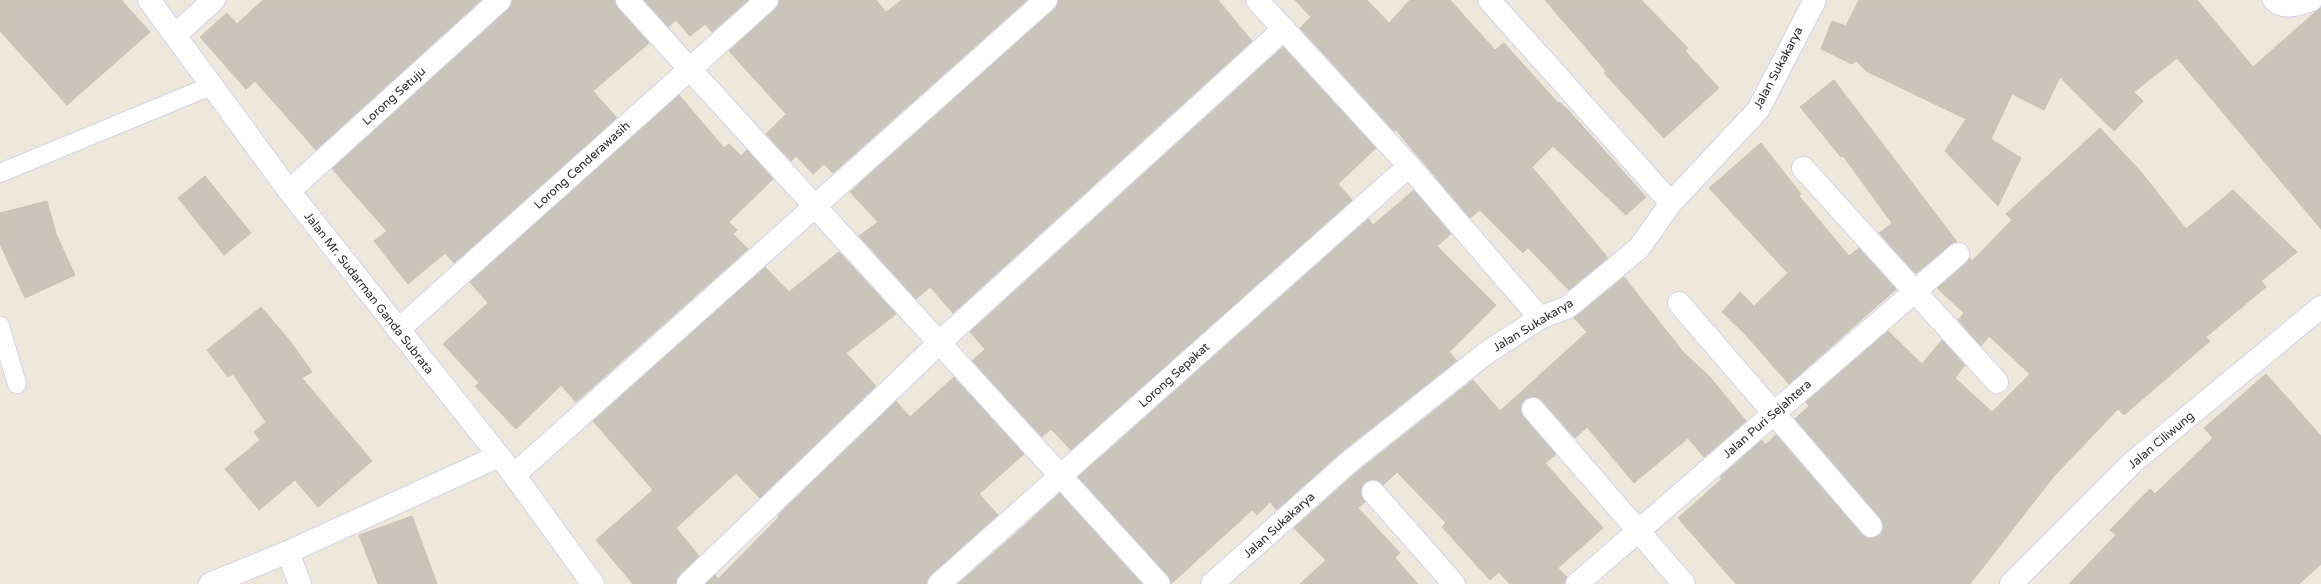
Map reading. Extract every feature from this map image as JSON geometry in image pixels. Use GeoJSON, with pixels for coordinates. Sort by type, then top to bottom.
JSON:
{"type":"FeatureCollection","features":[{"type":"Feature","properties":{"kind":"street","name":"Jalan Mr. Sudarman Ganda Subrata"},"geometry":{"type":"LineString","coordinates":[[150,0],[289,191],[514,475],[593,584]]}},
{"type":"Feature","properties":{"kind":"street"},"geometry":{"type":"LineString","coordinates":[[176,34],[214,0]]}},
{"type":"Feature","properties":{"kind":"street","name":"Lorong Setuju"},"geometry":{"type":"LineString","coordinates":[[289,191],[500,0]]}},
{"type":"Feature","properties":{"kind":"street"},"geometry":{"type":"LineString","coordinates":[[627,0],[1159,584]]}},
{"type":"Feature","properties":{"kind":"street","name":"Lorong Cenderawasih"},"geometry":{"type":"LineString","coordinates":[[398,330],[689,68],[767,0]]}},
{"type":"Feature","properties":{"kind":"street"},"geometry":{"type":"LineString","coordinates":[[514,475],[814,205],[1046,0]]}},
{"type":"Feature","properties":{"kind":"street"},"geometry":{"type":"LineString","coordinates":[[1257,0],[1410,166],[1540,318]]}},
{"type":"Feature","properties":{"kind":"street"},"geometry":{"type":"LineString","coordinates":[[1490,0],[1671,203]]}},
{"type":"Feature","properties":{"kind":"street","name":"Jalan Sukakarya"},"geometry":{"type":"LineString","coordinates":[[1212,584],[1349,462],[1485,354],[1540,318],[1568,306],[1639,248],[1671,203],[1758,110],[1815,0]]}},
{"type":"Feature","properties":{"kind":"street"},"geometry":{"type":"LineString","coordinates":[[2274,0],[2278,3],[2292,6],[2310,0]]}},
{"type":"Feature","properties":{"kind":"street"},"geometry":{"type":"LineString","coordinates":[[688,584],[939,343],[1284,29]]}},
{"type":"Feature","properties":{"kind":"street","name":"Lorong Sepakat"},"geometry":{"type":"LineString","coordinates":[[939,584],[1410,166]]}},
{"type":"Feature","properties":{"kind":"street"},"geometry":{"type":"LineString","coordinates":[[1803,168],[1996,382]]}},
{"type":"Feature","properties":{"kind":"street","name":"Jalan Puri Sejahtera"},"geometry":{"type":"LineString","coordinates":[[1576,584],[1958,254]]}},
{"type":"Feature","properties":{"kind":"street"},"geometry":{"type":"LineString","coordinates":[[1679,303],[1871,526]]}},
{"type":"Feature","properties":{"kind":"street","name":"Jalan Ciliwung"},"geometry":{"type":"LineString","coordinates":[[2011,584],[2133,462],[2321,307]]}},
{"type":"Feature","properties":{"kind":"street"},"geometry":{"type":"LineString","coordinates":[[1533,409],[1684,584]]}},
{"type":"Feature","properties":{"kind":"street"},"geometry":{"type":"LineString","coordinates":[[210,584],[288,552],[499,456]]}},
{"type":"Feature","properties":{"kind":"street"},"geometry":{"type":"LineString","coordinates":[[1373,492],[1454,584]]}},
{"type":"Feature","properties":{"kind":"street"},"geometry":{"type":"LineString","coordinates":[[288,552],[300,584]]}},
{"type":"Feature","properties":{"kind":"lane"},"geometry":{"type":"LineString","coordinates":[[0,173],[213,85]]}},
{"type":"Feature","properties":{"kind":"lane"},"geometry":{"type":"LineString","coordinates":[[0,326],[17,384]]}},
{"type":"Feature","properties":{"kind":"building"},"geometry":{"type":"Polygon","coordinates":[[[0,0],[121,0],[150,32],[67,105],[0,31],[0,0]]]}},
{"type":"Feature","properties":{"kind":"building"},"geometry":{"type":"Polygon","coordinates":[[[263,0],[481,0],[316,150],[255,81],[246,89],[200,37],[227,13],[237,24],[263,0]]]}},
{"type":"Feature","properties":{"kind":"building"},"geometry":{"type":"Polygon","coordinates":[[[512,0],[615,0],[618,8],[649,43],[593,91],[617,118],[454,263],[445,253],[408,284],[374,241],[387,231],[332,169],[508,9],[512,0]]]}},
{"type":"Feature","properties":{"kind":"building"},"geometry":{"type":"Polygon","coordinates":[[[644,0],[748,0],[712,32],[705,24],[690,36],[676,20],[668,27],[644,0]]]}},
{"type":"Feature","properties":{"kind":"building"},"geometry":{"type":"Polygon","coordinates":[[[779,0],[876,0],[886,12],[902,0],[1027,0],[833,173],[824,164],[813,174],[796,156],[791,161],[766,134],[786,114],[729,51],[775,9],[779,0]]]}},
{"type":"Feature","properties":{"kind":"building"},"geometry":{"type":"Polygon","coordinates":[[[1058,0],[1218,0],[1252,41],[953,313],[930,287],[916,299],[859,236],[878,222],[850,192],[1054,9],[1058,0]]]}},
{"type":"Feature","properties":{"kind":"building"},"geometry":{"type":"Polygon","coordinates":[[[1295,0],[1367,0],[1389,23],[1410,0],[1450,0],[1495,50],[1504,43],[1558,103],[1559,102],[1569,111],[1646,197],[1626,215],[1553,146],[1532,167],[1608,258],[1569,290],[1528,248],[1523,253],[1480,210],[1470,218],[1396,130],[1394,131],[1300,28],[1311,17],[1295,0]]]}},
{"type":"Feature","properties":{"kind":"building"},"geometry":{"type":"Polygon","coordinates":[[[1545,0],[1641,0],[1688,48],[1685,51],[1719,88],[1664,138],[1604,73],[1606,71],[1545,0]]]}},
{"type":"Feature","properties":{"kind":"building"},"geometry":{"type":"Polygon","coordinates":[[[1859,0],[2197,0],[2253,67],[2321,7],[2321,229],[2177,58],[2134,92],[2143,101],[2114,131],[2060,77],[2044,110],[2012,94],[1991,139],[2021,158],[1998,206],[1945,151],[1966,119],[1866,71],[1856,61],[1852,64],[1821,49],[1832,21],[1846,26],[1859,0]]]}},
{"type":"Feature","properties":{"kind":"building"},"geometry":{"type":"Polygon","coordinates":[[[1283,47],[1376,148],[1338,184],[1352,200],[1071,450],[1051,429],[1042,437],[972,361],[985,349],[970,332],[1283,47]]]}},
{"type":"Feature","properties":{"kind":"building"},"geometry":{"type":"Polygon","coordinates":[[[1834,80],[1957,242],[1950,245],[1915,273],[1879,233],[1892,223],[1843,156],[1841,157],[1800,107],[1834,80]]]}},
{"type":"Feature","properties":{"kind":"building"},"geometry":{"type":"Polygon","coordinates":[[[679,95],[724,148],[729,144],[741,156],[747,150],[773,179],[729,222],[737,230],[733,234],[748,249],[576,402],[561,385],[516,429],[475,386],[479,383],[443,344],[488,303],[470,282],[679,95]]]}},
{"type":"Feature","properties":{"kind":"building"},"geometry":{"type":"Polygon","coordinates":[[[2100,128],[2141,172],[2186,229],[2233,190],[2297,252],[2261,281],[2266,287],[2206,337],[2210,341],[2124,415],[2118,409],[2054,476],[1970,584],[1736,584],[1678,518],[1722,479],[1720,477],[1762,440],[1765,445],[1776,435],[1867,538],[1874,538],[1883,530],[1883,524],[1880,518],[1795,419],[1809,406],[1806,402],[1888,331],[1922,364],[1942,340],[1965,365],[1955,378],[1992,412],[2030,374],[1989,336],[1981,346],[1958,320],[1964,313],[1937,288],[1970,258],[1972,261],[2012,220],[2006,214],[2100,128]]]}},
{"type":"Feature","properties":{"kind":"building"},"geometry":{"type":"Polygon","coordinates":[[[1761,143],[1801,194],[1799,196],[1849,256],[1859,248],[1896,289],[1789,384],[1745,334],[1722,312],[1740,292],[1754,306],[1788,273],[1709,188],[1761,143]]]}},
{"type":"Feature","properties":{"kind":"building"},"geometry":{"type":"Polygon","coordinates":[[[205,176],[251,233],[224,255],[178,198],[205,176]]]}},
{"type":"Feature","properties":{"kind":"building"},"geometry":{"type":"Polygon","coordinates":[[[1414,190],[1451,234],[1437,246],[1496,305],[1449,352],[1457,361],[1341,452],[1277,510],[1270,502],[1257,515],[1252,510],[1171,584],[1168,576],[1078,477],[1368,219],[1373,225],[1414,190]]]}},
{"type":"Feature","properties":{"kind":"building"},"geometry":{"type":"Polygon","coordinates":[[[47,201],[56,234],[75,275],[25,298],[0,244],[0,213],[47,201]]]}},
{"type":"Feature","properties":{"kind":"building"},"geometry":{"type":"Polygon","coordinates":[[[839,252],[896,314],[846,353],[876,386],[760,498],[736,473],[676,528],[699,556],[679,575],[676,584],[633,584],[596,540],[653,490],[593,421],[765,267],[789,292],[839,252]]]}},
{"type":"Feature","properties":{"kind":"building"},"geometry":{"type":"Polygon","coordinates":[[[1624,277],[1684,353],[1709,376],[1746,421],[1704,457],[1688,438],[1634,483],[1587,427],[1575,438],[1542,401],[1537,397],[1530,397],[1521,405],[1521,412],[1556,454],[1545,463],[1603,528],[1558,568],[1567,577],[1565,584],[1510,584],[1499,572],[1490,580],[1442,527],[1446,523],[1397,472],[1383,485],[1377,480],[1370,480],[1364,483],[1361,494],[1365,502],[1358,508],[1400,553],[1395,558],[1418,584],[1300,584],[1326,560],[1294,528],[1357,472],[1473,380],[1500,411],[1587,332],[1574,318],[1624,277]]]}},
{"type":"Feature","properties":{"kind":"building"},"geometry":{"type":"Polygon","coordinates":[[[261,307],[290,341],[312,372],[302,378],[372,461],[318,507],[295,480],[259,510],[225,469],[260,440],[254,432],[266,422],[233,374],[228,377],[207,350],[261,307]]]}},
{"type":"Feature","properties":{"kind":"building"},"geometry":{"type":"Polygon","coordinates":[[[2266,374],[2321,436],[2321,564],[2299,584],[2069,584],[2116,535],[2110,530],[2150,489],[2155,494],[2213,438],[2204,428],[2266,374]]]}},
{"type":"Feature","properties":{"kind":"building"},"geometry":{"type":"Polygon","coordinates":[[[954,377],[1024,454],[979,494],[998,515],[931,575],[927,584],[706,584],[715,575],[718,579],[779,517],[778,515],[896,401],[910,417],[954,377]]]}},
{"type":"Feature","properties":{"kind":"building"},"geometry":{"type":"Polygon","coordinates":[[[1060,493],[1142,584],[958,584],[1014,535],[1060,493]]]}},
{"type":"Feature","properties":{"kind":"building"},"geometry":{"type":"Polygon","coordinates":[[[412,516],[437,584],[378,584],[359,535],[412,516]]]}}]}
